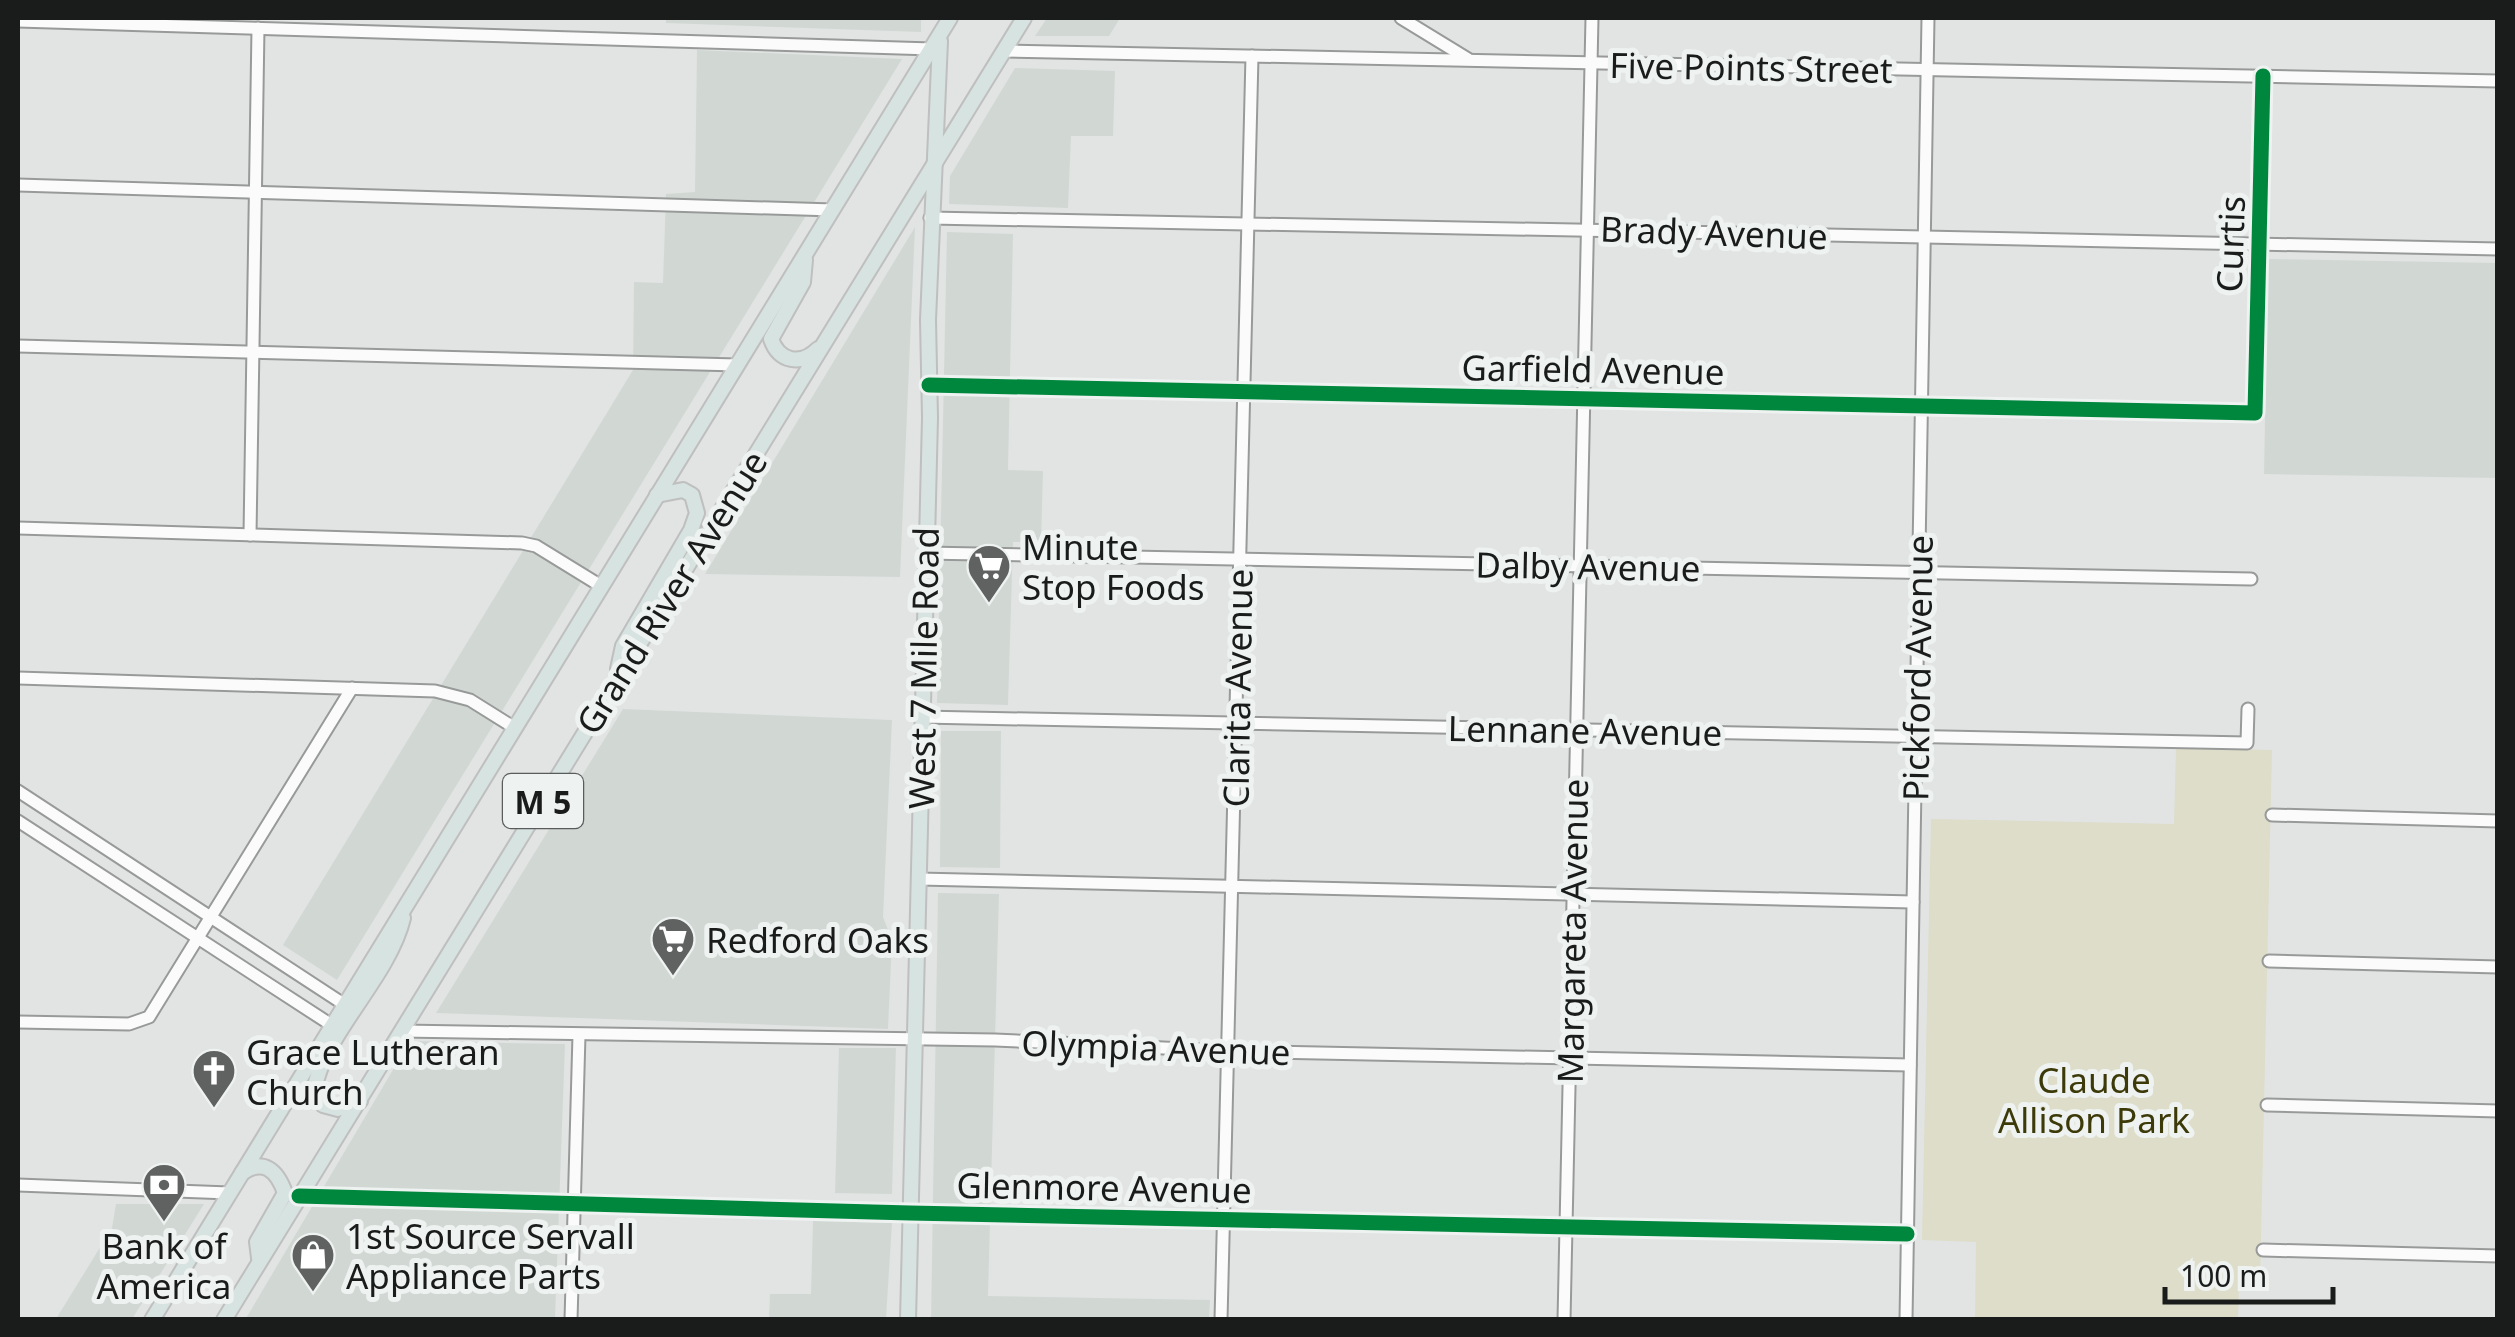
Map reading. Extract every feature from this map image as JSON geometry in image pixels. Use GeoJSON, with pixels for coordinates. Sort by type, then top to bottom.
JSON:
{"type":"FeatureCollection","features":[{"type":"Feature","properties":{"kind":"main road","name":"West 7 Mile Road"},"geometry":{"type":"LineString","coordinates":[[908,1320],[930,218],[940,18]]}},
{"type":"Feature","properties":{"kind":"main road","name":"Grand River Avenue"},"geometry":{"type":"LineString","coordinates":[[152,1320],[950,18]]}},
{"type":"Feature","properties":{"kind":"main road","name":"Grand River Avenue"},"geometry":{"type":"LineString","coordinates":[[224,1320],[1024,18]]}},
{"type":"Feature","properties":{"kind":"main road"},"geometry":{"type":"LineString","coordinates":[[806,254],[803,282],[772,334],[772,344],[780,354],[798,360],[811,356],[824,342]]}},
{"type":"Feature","properties":{"kind":"main road"},"geometry":{"type":"LineString","coordinates":[[616,680],[623,646],[691,530],[697,513],[692,495],[683,490],[658,495]]}},
{"type":"Feature","properties":{"kind":"main road"},"geometry":{"type":"LineString","coordinates":[[360,1101],[338,1108],[323,1105],[316,1096],[316,1082],[397,942],[407,902]]}},
{"type":"Feature","properties":{"kind":"main road"},"geometry":{"type":"LineString","coordinates":[[240,1174],[252,1166],[264,1165],[274,1172],[285,1192],[257,1242],[259,1258]]}},
{"type":"Feature","properties":{"kind":"street"},"geometry":{"type":"LineString","coordinates":[[1401,18],[1472,62]]}},
{"type":"Feature","properties":{"kind":"street","name":"Margareta Avenue"},"geometry":{"type":"LineString","coordinates":[[1564,1320],[1592,18]]}},
{"type":"Feature","properties":{"kind":"street","name":"Pickford Avenue"},"geometry":{"type":"LineString","coordinates":[[1906,1320],[1928,18]]}},
{"type":"Feature","properties":{"kind":"street"},"geometry":{"type":"LineString","coordinates":[[18,21],[932,49]]}},
{"type":"Feature","properties":{"kind":"street"},"geometry":{"type":"LineString","coordinates":[[250,535],[258,28]]}},
{"type":"Feature","properties":{"kind":"street","name":"Five Points Street"},"geometry":{"type":"LineString","coordinates":[[1004,51],[2498,81]]}},
{"type":"Feature","properties":{"kind":"street","name":"Clarita Avenue"},"geometry":{"type":"LineString","coordinates":[[1221,1320],[1252,56]]}},
{"type":"Feature","properties":{"kind":"street","name":"Curtis"},"geometry":{"type":"LineString","coordinates":[[2255,413],[2263,76]]}},
{"type":"Feature","properties":{"kind":"street"},"geometry":{"type":"LineString","coordinates":[[18,185],[833,210]]}},
{"type":"Feature","properties":{"kind":"street","name":"Brady Avenue"},"geometry":{"type":"LineString","coordinates":[[930,218],[2498,249]]}},
{"type":"Feature","properties":{"kind":"street"},"geometry":{"type":"LineString","coordinates":[[18,346],[737,366]]}},
{"type":"Feature","properties":{"kind":"street","name":"Garfield Avenue"},"geometry":{"type":"LineString","coordinates":[[929,385],[2255,413]]}},
{"type":"Feature","properties":{"kind":"street"},"geometry":{"type":"LineString","coordinates":[[18,528],[522,543],[536,546],[601,586]]}},
{"type":"Feature","properties":{"kind":"street","name":"Dalby Avenue"},"geometry":{"type":"LineString","coordinates":[[926,552],[2251,579]]}},
{"type":"Feature","properties":{"kind":"street"},"geometry":{"type":"LineString","coordinates":[[18,678],[352,688],[453,695],[470,700],[513,727]]}},
{"type":"Feature","properties":{"kind":"street"},"geometry":{"type":"LineString","coordinates":[[18,1022],[144,1021],[199,940],[352,688]]}},
{"type":"Feature","properties":{"kind":"street","name":"Lennane Avenue"},"geometry":{"type":"LineString","coordinates":[[922,717],[2248,744],[2248,709]]}},
{"type":"Feature","properties":{"kind":"street"},"geometry":{"type":"LineString","coordinates":[[18,790],[346,1005]]}},
{"type":"Feature","properties":{"kind":"street"},"geometry":{"type":"LineString","coordinates":[[2272,815],[2498,822]]}},
{"type":"Feature","properties":{"kind":"street"},"geometry":{"type":"LineString","coordinates":[[18,821],[333,1026]]}},
{"type":"Feature","properties":{"kind":"street"},"geometry":{"type":"LineString","coordinates":[[918,879],[1913,902]]}},
{"type":"Feature","properties":{"kind":"street"},"geometry":{"type":"LineString","coordinates":[[2269,961],[2498,967]]}},
{"type":"Feature","properties":{"kind":"street","name":"Olympia Avenue"},"geometry":{"type":"LineString","coordinates":[[402,1031],[995,1040],[1227,1052],[1910,1065]]}},
{"type":"Feature","properties":{"kind":"street"},"geometry":{"type":"LineString","coordinates":[[571,1320],[578,1035]]}},
{"type":"Feature","properties":{"kind":"street"},"geometry":{"type":"LineString","coordinates":[[2267,1106],[2498,1111]]}},
{"type":"Feature","properties":{"kind":"street"},"geometry":{"type":"LineString","coordinates":[[18,1185],[229,1193]]}},
{"type":"Feature","properties":{"kind":"street","name":"Glenmore Avenue"},"geometry":{"type":"LineString","coordinates":[[299,1196],[1907,1234]]}},
{"type":"Feature","properties":{"kind":"street"},"geometry":{"type":"LineString","coordinates":[[2263,1250],[2498,1256]]}},
{"type":"Feature","properties":{"kind":"shaded area"},"geometry":{"type":"Polygon","coordinates":[[[666,18],[921,18],[921,32],[666,23],[666,18]]]}},
{"type":"Feature","properties":{"kind":"shaded area"},"geometry":{"type":"Polygon","coordinates":[[[1047,18],[1120,18],[1109,36],[1035,36],[1047,18]]]}},
{"type":"Feature","properties":{"kind":"shaded area"},"geometry":{"type":"Polygon","coordinates":[[[697,50],[902,59],[337,980],[283,945],[633,370],[634,282],[663,283],[666,194],[695,192],[697,50]]]}},
{"type":"Feature","properties":{"kind":"shaded area"},"geometry":{"type":"Polygon","coordinates":[[[1015,68],[1115,71],[1113,136],[1071,136],[1068,208],[949,204],[950,176],[1015,68]]]}},
{"type":"Feature","properties":{"kind":"shaded area"},"geometry":{"type":"Polygon","coordinates":[[[915,227],[900,577],[705,574],[915,227]]]}},
{"type":"Feature","properties":{"kind":"shaded area"},"geometry":{"type":"Polygon","coordinates":[[[947,232],[1013,234],[1008,470],[1043,471],[1041,542],[1013,542],[1008,705],[937,703],[947,232]]]}},
{"type":"Feature","properties":{"kind":"shaded area"},"geometry":{"type":"Polygon","coordinates":[[[2268,259],[2497,263],[2497,478],[2264,474],[2268,259]]]}},
{"type":"Feature","properties":{"kind":"shaded area","name":"Redford Oaks"},"geometry":{"type":"Polygon","coordinates":[[[623,709],[892,720],[883,917],[892,940],[888,1029],[436,1013],[623,709]]]}},
{"type":"Feature","properties":{"kind":"shaded area"},"geometry":{"type":"Polygon","coordinates":[[[941,731],[1001,731],[1000,868],[940,867],[941,731]]]}},
{"type":"Feature","properties":{"kind":"shaded area"},"geometry":{"type":"Polygon","coordinates":[[[938,893],[999,894],[988,1296],[1210,1300],[1209,1319],[931,1320],[938,893]]]}},
{"type":"Feature","properties":{"kind":"shaded area"},"geometry":{"type":"Polygon","coordinates":[[[410,1041],[565,1044],[555,1319],[245,1320],[410,1041]]]}},
{"type":"Feature","properties":{"kind":"shaded area"},"geometry":{"type":"Polygon","coordinates":[[[839,1048],[896,1048],[892,1194],[835,1193],[839,1048]]]}},
{"type":"Feature","properties":{"kind":"shaded area"},"geometry":{"type":"Polygon","coordinates":[[[116,1204],[204,1204],[132,1319],[56,1319],[112,1228],[116,1204]]]}},
{"type":"Feature","properties":{"kind":"shaded area"},"geometry":{"type":"Polygon","coordinates":[[[813,1221],[892,1223],[886,1319],[769,1319],[770,1294],[811,1294],[813,1221]]]}},
{"type":"Feature","properties":{"kind":"green space","name":"Claude Allison Park"},"geometry":{"type":"Polygon","coordinates":[[[2176,748],[2272,750],[2260,1283],[2239,1283],[2238,1319],[1975,1319],[1976,1242],[1922,1240],[1931,819],[2174,824],[2176,748]]]}},
{"type":"Feature","properties":{"kind":"cycle path"},"geometry":{"type":"LineString","coordinates":[[929,385],[2255,413],[2263,76]]}},
{"type":"Feature","properties":{"kind":"cycle path"},"geometry":{"type":"LineString","coordinates":[[299,1196],[1907,1234]]}},
{"type":"Feature","properties":{"kind":"place","name":"Minute Stop Foods"},"geometry":{"type":"Point","coordinates":[989,604]}},
{"type":"Feature","properties":{"kind":"place","name":"Redford Oaks"},"geometry":{"type":"Point","coordinates":[673,977]}},
{"type":"Feature","properties":{"kind":"place","name":"Grace Lutheran Church"},"geometry":{"type":"Point","coordinates":[214,1109]}},
{"type":"Feature","properties":{"kind":"place","name":"Bank of America"},"geometry":{"type":"Point","coordinates":[164,1223]}},
{"type":"Feature","properties":{"kind":"place","name":"1st Source Servall Appliance Parts"},"geometry":{"type":"Point","coordinates":[313,1293]}}]}
